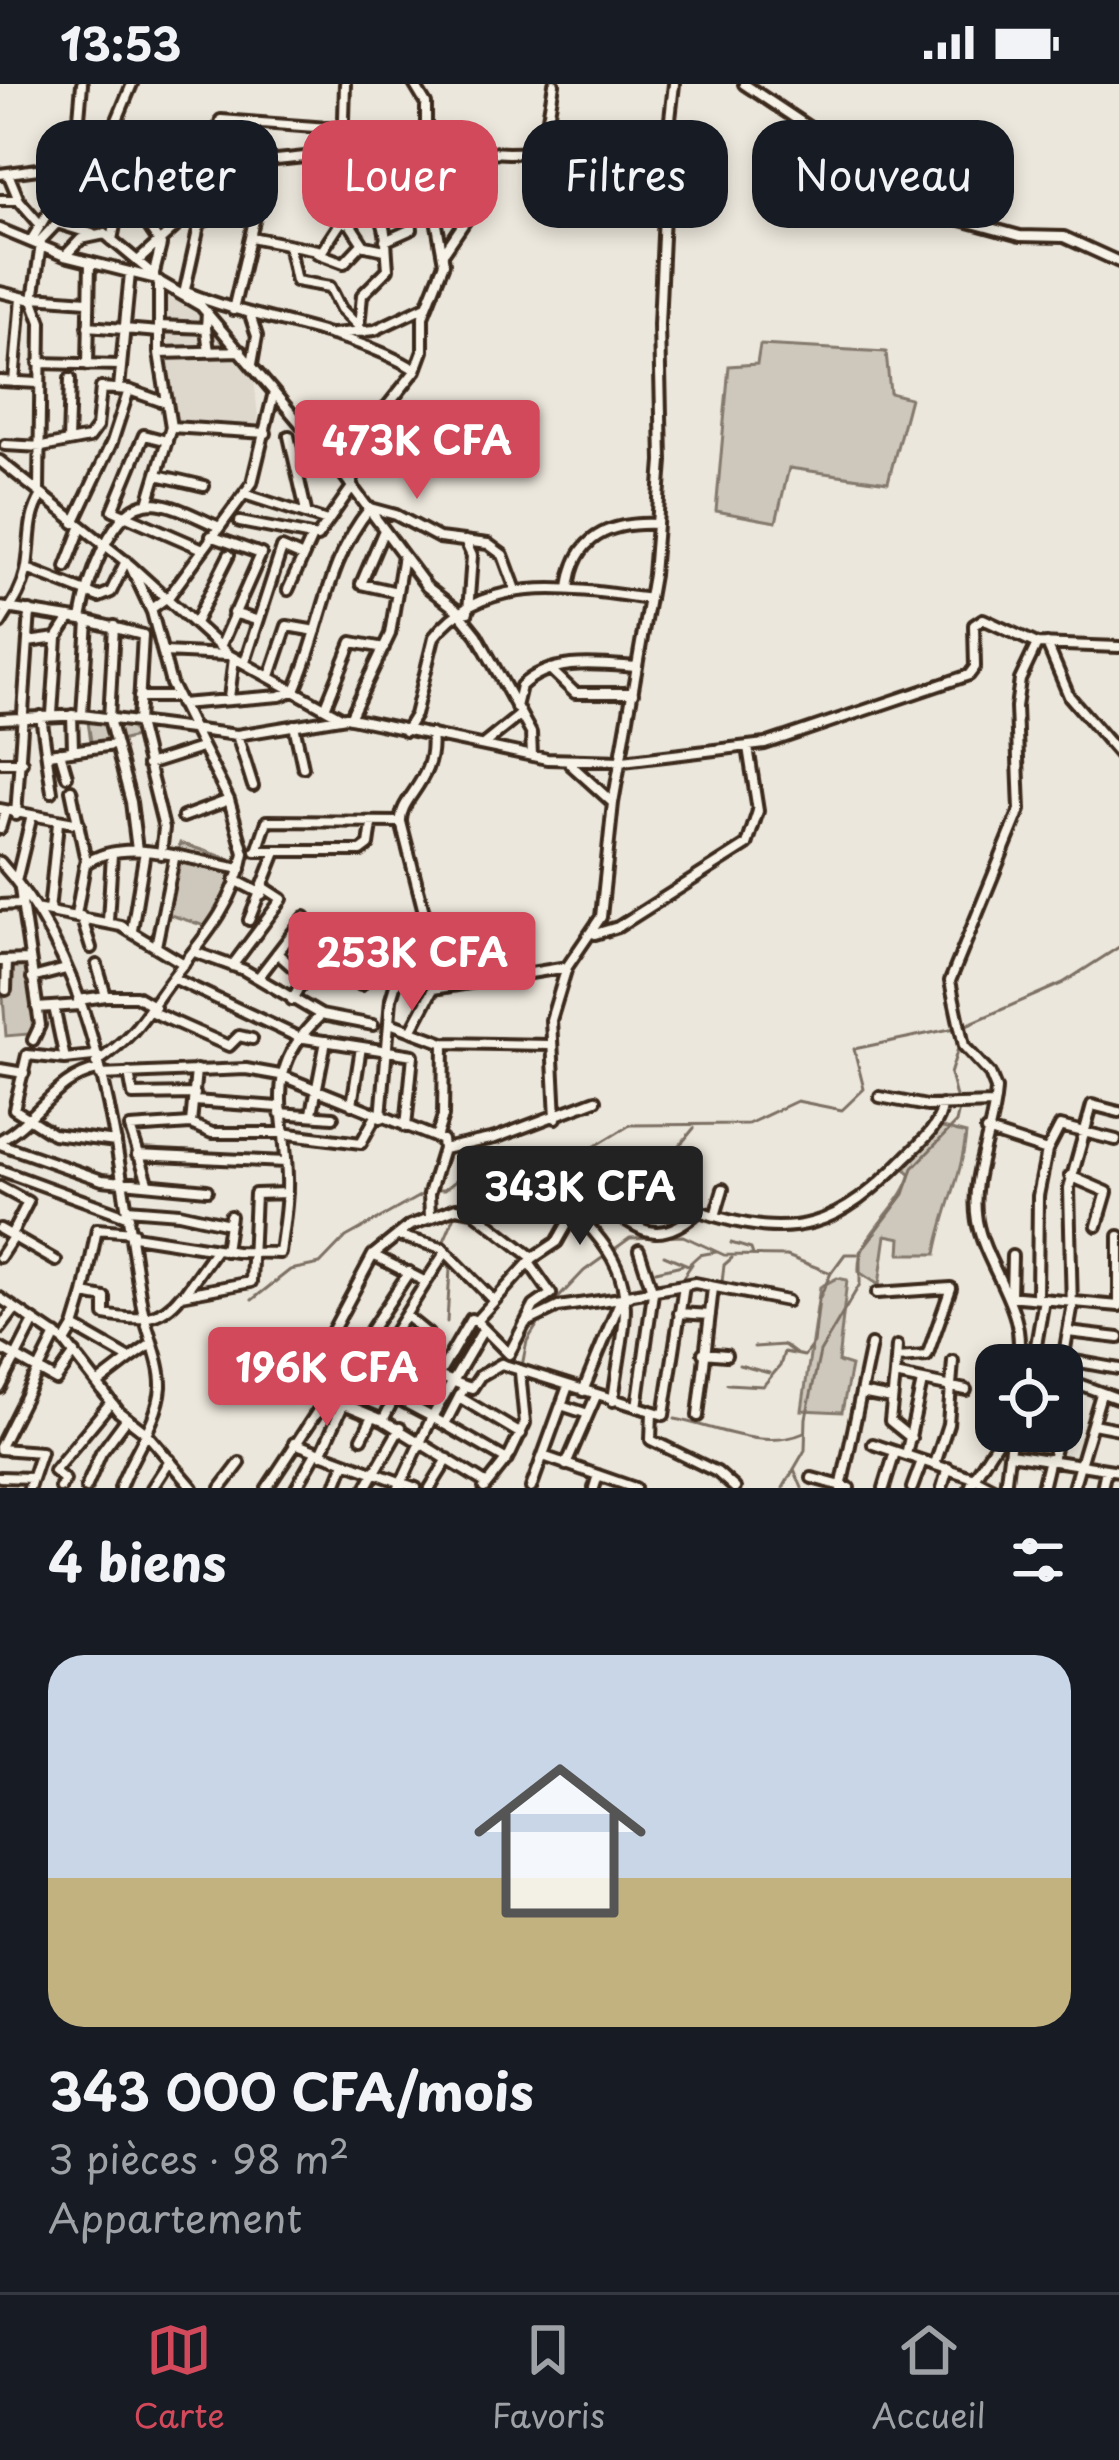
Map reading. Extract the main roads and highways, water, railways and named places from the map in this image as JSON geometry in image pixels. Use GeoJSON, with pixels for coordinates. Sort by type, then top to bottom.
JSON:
{"type":"FeatureCollection","features":[{"type":"Feature","properties":{"kind":"waterway"},"geometry":{"type":"LineString","coordinates":[[964,1026],[1063,983],[1119,947]]}},
{"type":"Feature","properties":{"kind":"waterway"},"geometry":{"type":"LineString","coordinates":[[433,1190],[444,1190],[457,1180],[519,1176],[564,1165],[630,1125],[748,1124],[797,1101],[842,1110],[864,1089],[854,1049],[955,1028]]}},
{"type":"Feature","properties":{"kind":"waterway"},"geometry":{"type":"LineString","coordinates":[[957,1101],[950,1074],[960,1042]]}},
{"type":"Feature","properties":{"kind":"waterway"},"geometry":{"type":"LineString","coordinates":[[783,1488],[805,1450],[806,1418],[820,1352],[860,1284],[860,1252],[904,1194],[913,1168],[956,1123],[959,1110]]}},
{"type":"Feature","properties":{"kind":"waterway"},"geometry":{"type":"LineString","coordinates":[[658,1172],[694,1128]]}},
{"type":"Feature","properties":{"kind":"waterway"},"geometry":{"type":"LineString","coordinates":[[461,1205],[487,1178]]}},
{"type":"Feature","properties":{"kind":"waterway"},"geometry":{"type":"LineString","coordinates":[[252,1300],[290,1270],[320,1264],[346,1237],[425,1193]]}},
{"type":"Feature","properties":{"kind":"waterway"},"geometry":{"type":"LineString","coordinates":[[441,1248],[456,1213]]}},
{"type":"Feature","properties":{"kind":"waterway"},"geometry":{"type":"LineString","coordinates":[[546,1311],[584,1271],[630,1238],[683,1236],[724,1255],[787,1256],[831,1273],[845,1254],[857,1254]]}},
{"type":"Feature","properties":{"kind":"waterway"},"geometry":{"type":"LineString","coordinates":[[731,1243],[751,1249],[753,1255]]}},
{"type":"Feature","properties":{"kind":"waterway"},"geometry":{"type":"LineString","coordinates":[[664,1255],[688,1265],[699,1255],[716,1252]]}},
{"type":"Feature","properties":{"kind":"waterway"},"geometry":{"type":"LineString","coordinates":[[443,1257],[450,1269],[447,1322]]}},
{"type":"Feature","properties":{"kind":"waterway"},"geometry":{"type":"LineString","coordinates":[[722,1282],[724,1265],[732,1258]]}},
{"type":"Feature","properties":{"kind":"waterway"},"geometry":{"type":"LineString","coordinates":[[681,1280],[692,1264]]}},
{"type":"Feature","properties":{"kind":"waterway"},"geometry":{"type":"LineString","coordinates":[[656,1271],[682,1265]]}},
{"type":"Feature","properties":{"kind":"waterway"},"geometry":{"type":"LineString","coordinates":[[727,1384],[763,1386],[780,1366],[784,1352],[804,1356],[814,1343],[819,1299],[831,1273]]}},
{"type":"Feature","properties":{"kind":"waterway"},"geometry":{"type":"LineString","coordinates":[[522,1366],[527,1341],[541,1319]]}},
{"type":"Feature","properties":{"kind":"waterway"},"geometry":{"type":"LineString","coordinates":[[754,1347],[784,1345],[796,1354]]}},
{"type":"Feature","properties":{"kind":"waterway"},"geometry":{"type":"LineString","coordinates":[[739,1365],[769,1373]]}},
{"type":"Feature","properties":{"kind":"waterway"},"geometry":{"type":"LineString","coordinates":[[675,1419],[756,1439],[804,1433]]}},
{"type":"Feature","properties":{"kind":"waterway"},"geometry":{"type":"LineString","coordinates":[[794,1469],[802,1488]]}}]}
